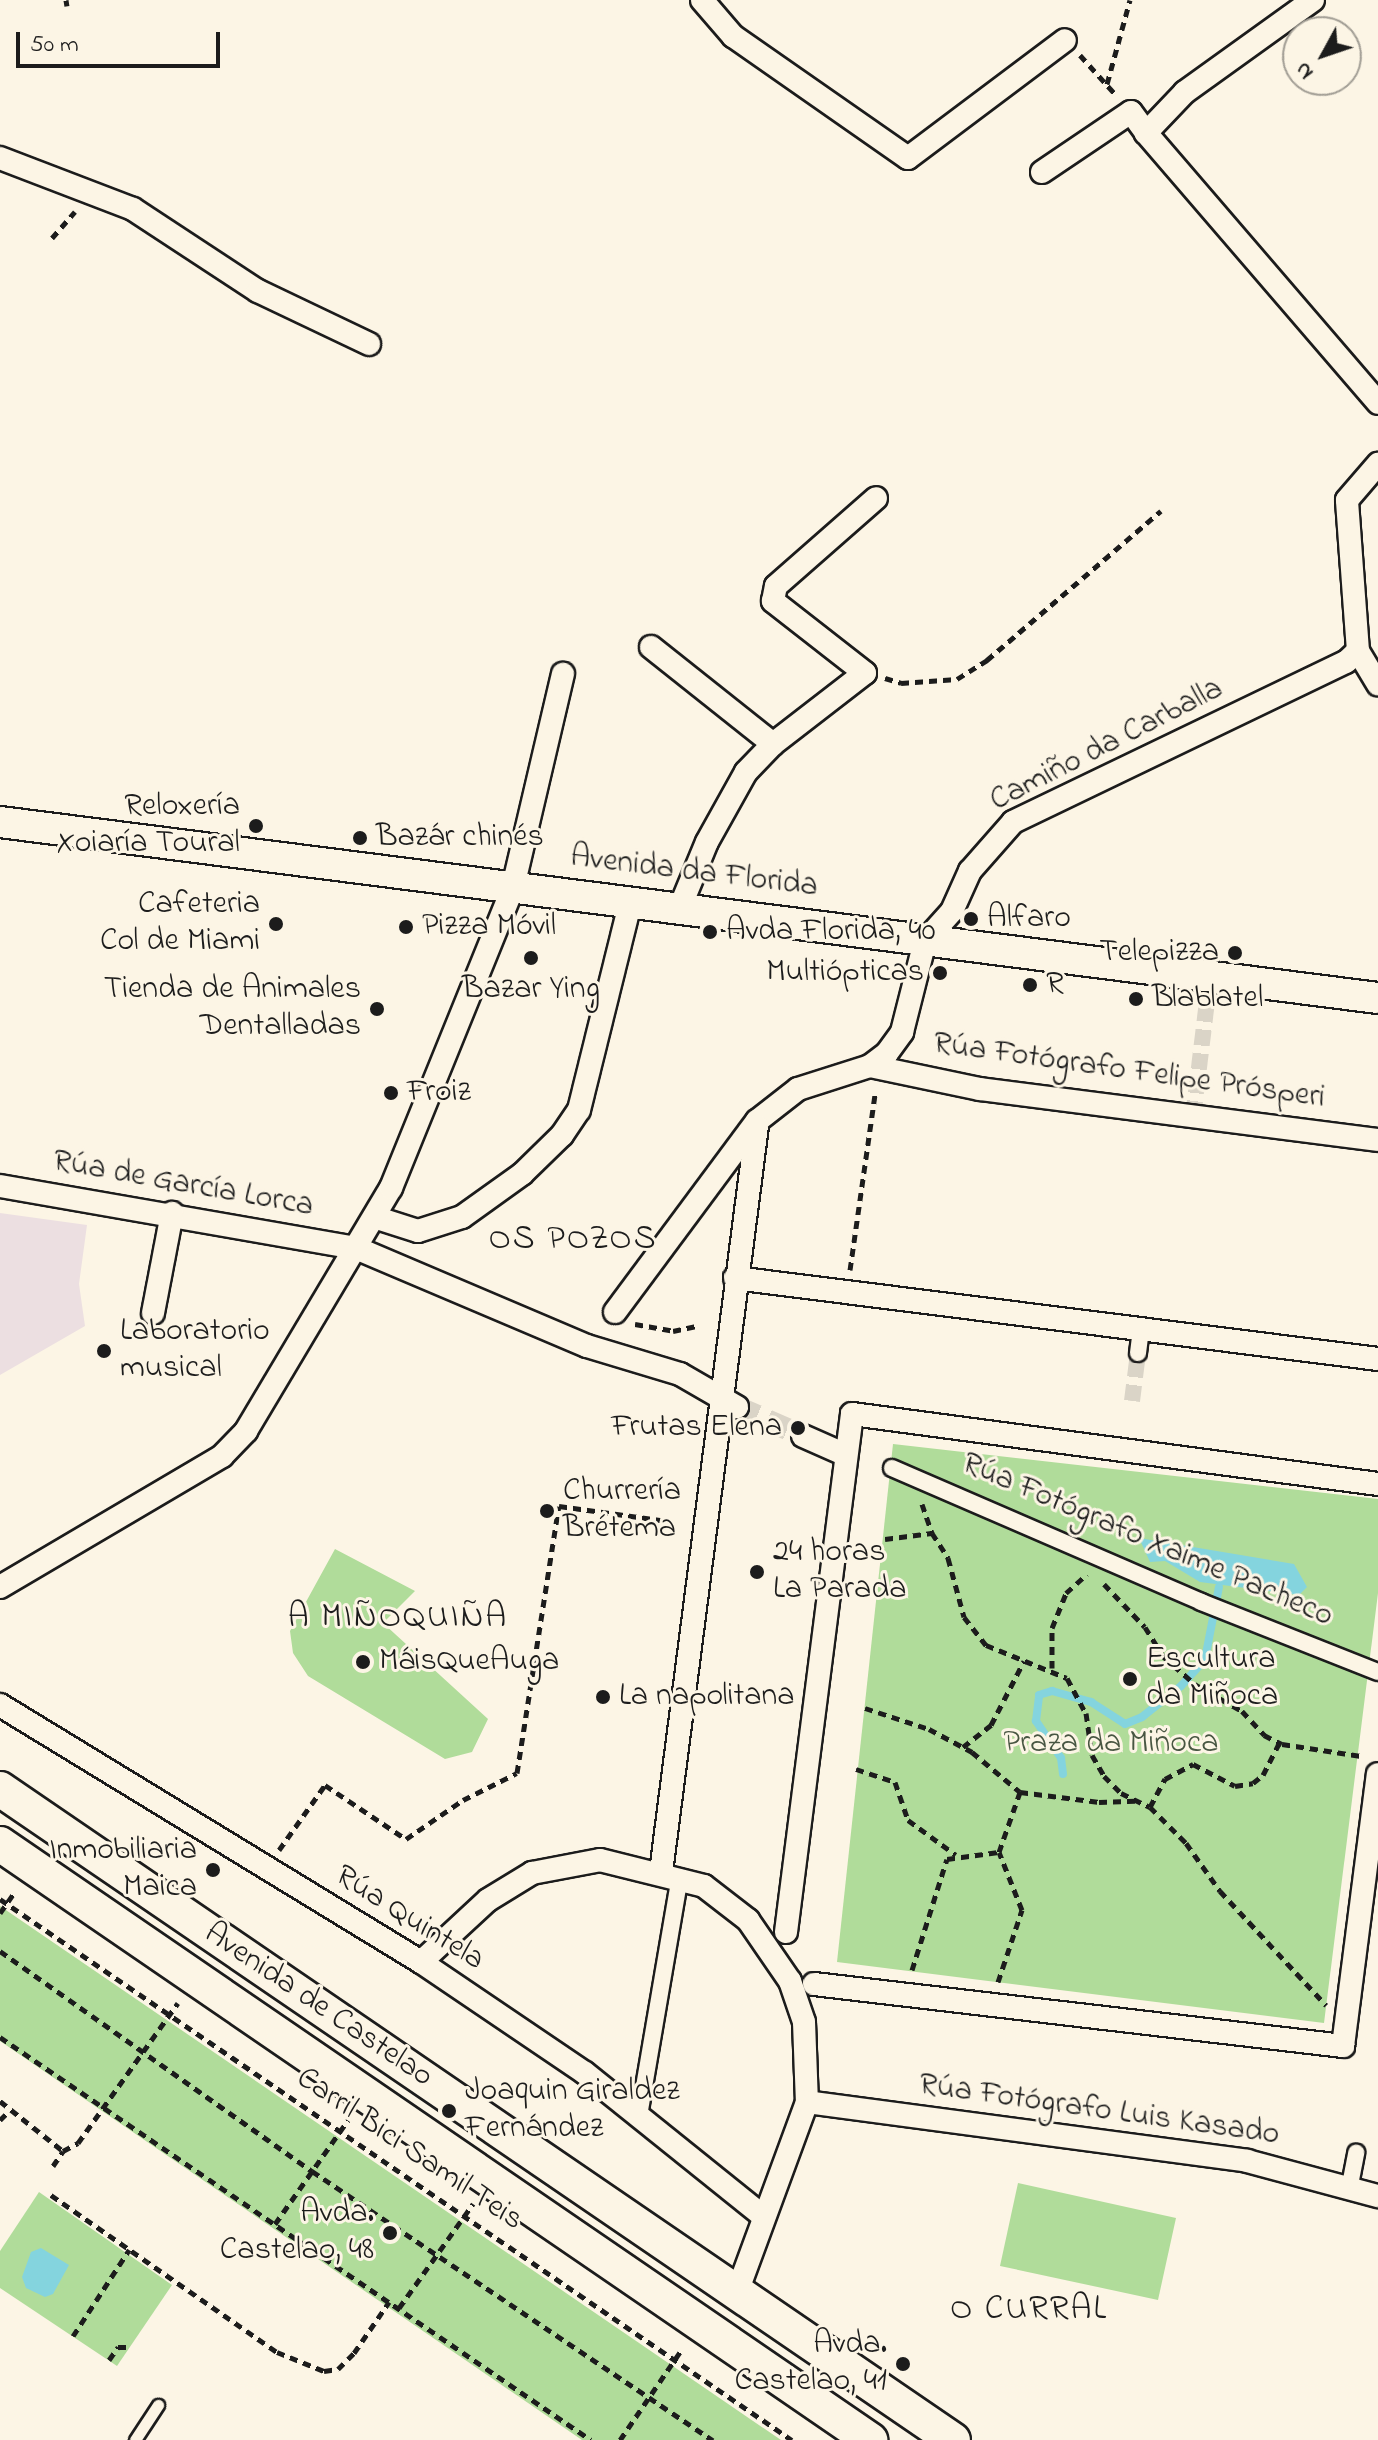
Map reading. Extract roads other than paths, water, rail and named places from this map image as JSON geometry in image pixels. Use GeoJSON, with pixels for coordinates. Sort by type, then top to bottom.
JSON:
{"type":"FeatureCollection","features":[{"type":"Feature","properties":{"kind":"main road","name":"Avenida da Florida"},"geometry":{"type":"LineString","coordinates":[[0,822],[513,887],[681,905],[925,941],[1378,998]]}},
{"type":"Feature","properties":{"kind":"main road","name":"Avenida de Castelao"},"geometry":{"type":"LineString","coordinates":[[0,1789],[953,2440]]}},
{"type":"Feature","properties":{"kind":"main road","name":"Avenida de Castelao"},"geometry":{"type":"LineString","coordinates":[[0,1844],[870,2440]]}},
{"type":"Feature","properties":{"kind":"street"},"geometry":{"type":"LineString","coordinates":[[702,0],[733,36],[908,158],[1065,40]]}},
{"type":"Feature","properties":{"kind":"street"},"geometry":{"type":"LineString","coordinates":[[1146,133],[1185,92],[1313,0]]}},
{"type":"Feature","properties":{"kind":"street"},"geometry":{"type":"LineString","coordinates":[[1042,172],[1131,112],[1378,403]]}},
{"type":"Feature","properties":{"kind":"street"},"geometry":{"type":"LineString","coordinates":[[0,158],[133,209],[258,291],[369,344]]}},
{"type":"Feature","properties":{"kind":"street"},"geometry":{"type":"LineString","coordinates":[[1378,464],[1347,500],[1358,651],[1378,684]]}},
{"type":"Feature","properties":{"kind":"street"},"geometry":{"type":"LineString","coordinates":[[681,905],[727,801],[773,744],[865,673],[773,601],[776,586],[876,498]]}},
{"type":"Feature","properties":{"kind":"street"},"geometry":{"type":"LineString","coordinates":[[651,647],[773,744]]}},
{"type":"Feature","properties":{"kind":"street","name":"Camiño da Carballa"},"geometry":{"type":"LineString","coordinates":[[925,941],[952,911],[970,871],[1013,822],[1346,662],[1358,651]]}},
{"type":"Feature","properties":{"kind":"street"},"geometry":{"type":"LineString","coordinates":[[0,1587],[222,1456],[246,1431],[391,1188],[513,887],[563,674]]}},
{"type":"Feature","properties":{"kind":"street"},"geometry":{"type":"LineString","coordinates":[[374,1217],[418,1231],[462,1217],[522,1174],[562,1135],[579,1110],[631,900]]}},
{"type":"Feature","properties":{"kind":"street"},"geometry":{"type":"LineString","coordinates":[[615,1312],[757,1121],[798,1089],[870,1066],[887,1053],[902,1032],[925,941]]}},
{"type":"Feature","properties":{"kind":"street","name":"Rúa Fotógrafo Felipe Prósperi"},"geometry":{"type":"LineString","coordinates":[[870,1066],[980,1089],[1378,1140]]}},
{"type":"Feature","properties":{"kind":"street"},"geometry":{"type":"LineString","coordinates":[[639,2116],[729,1402],[735,1278],[757,1121]]}},
{"type":"Feature","properties":{"kind":"street","name":"Rúa de García Lorca"},"geometry":{"type":"LineString","coordinates":[[0,1186],[172,1213],[356,1248]]}},
{"type":"Feature","properties":{"kind":"street"},"geometry":{"type":"LineString","coordinates":[[153,1313],[172,1213]]}},
{"type":"Feature","properties":{"kind":"street"},"geometry":{"type":"LineString","coordinates":[[356,1248],[587,1346],[680,1374],[729,1402]]}},
{"type":"Feature","properties":{"kind":"street"},"geometry":{"type":"LineString","coordinates":[[735,1278],[1378,1359]]}},
{"type":"Feature","properties":{"kind":"street"},"geometry":{"type":"LineString","coordinates":[[1138,1353],[1141,1329]]}},
{"type":"Feature","properties":{"kind":"street"},"geometry":{"type":"LineString","coordinates":[[786,1932],[852,1414],[1378,1484]]}},
{"type":"Feature","properties":{"kind":"street"},"geometry":{"type":"LineString","coordinates":[[803,1436],[846,1455]]}},
{"type":"Feature","properties":{"kind":"street","name":"Rúa Fotógrafo Xaime Pacheco"},"geometry":{"type":"LineString","coordinates":[[892,1468],[1097,1562],[1378,1672]]}},
{"type":"Feature","properties":{"kind":"street","name":"Rúa Quintela"},"geometry":{"type":"LineString","coordinates":[[0,1705],[421,1962],[639,2116],[763,2216]]}},
{"type":"Feature","properties":{"kind":"street"},"geometry":{"type":"LineString","coordinates":[[814,1984],[1343,2046],[1378,1774]]}},
{"type":"Feature","properties":{"kind":"street"},"geometry":{"type":"LineString","coordinates":[[421,1962],[488,1900],[532,1873],[600,1860],[670,1874],[704,1886],[748,1920],[790,1981],[808,2049],[807,2102],[737,2292]]}},
{"type":"Feature","properties":{"kind":"street","name":"Rúa Fotógrafo Luis Kasado"},"geometry":{"type":"LineString","coordinates":[[807,2102],[1247,2161],[1350,2185],[1378,2196]]}},
{"type":"Feature","properties":{"kind":"street"},"geometry":{"type":"LineString","coordinates":[[1350,2185],[1356,2153]]}},
{"type":"Feature","properties":{"kind":"lane"},"geometry":{"type":"LineString","coordinates":[[135,2440],[158,2405]]}},
{"type":"Feature","properties":{"kind":"water"},"geometry":{"type":"Polygon","coordinates":[[[1139,1538],[1294,1564],[1307,1587],[1299,1595],[1200,1582],[1165,1561],[1150,1562],[1139,1538]]]}},
{"type":"Feature","properties":{"kind":"water"},"geometry":{"type":"Polygon","coordinates":[[[41,2248],[69,2265],[53,2294],[45,2297],[26,2288],[22,2277],[31,2252],[41,2248]]]}},
{"type":"Feature","properties":{"kind":"waterway"},"geometry":{"type":"LineString","coordinates":[[1063,1774],[1061,1758],[1036,1721],[1039,1695],[1052,1691],[1091,1702],[1125,1724],[1142,1717],[1181,1686],[1205,1659],[1219,1587]]}},
{"type":"Feature","properties":{"kind":"tunnel"},"geometry":{"type":"LineString","coordinates":[[1193,1117],[1210,976]]}},
{"type":"Feature","properties":{"kind":"tunnel"},"geometry":{"type":"LineString","coordinates":[[1132,1401],[1138,1353]]}},
{"type":"Feature","properties":{"kind":"tunnel"},"geometry":{"type":"LineString","coordinates":[[737,1407],[803,1436]]}},
{"type":"Feature","properties":{"kind":"place","name":"Reloxería Xoiaría Toural"},"geometry":{"type":"Point","coordinates":[256,826]}},
{"type":"Feature","properties":{"kind":"place","name":"Bazár chinés"},"geometry":{"type":"Point","coordinates":[360,838]}},
{"type":"Feature","properties":{"kind":"place","name":"Alfaro"},"geometry":{"type":"Point","coordinates":[971,919]}},
{"type":"Feature","properties":{"kind":"place","name":"Cafeteria Col de Miami"},"geometry":{"type":"Point","coordinates":[276,924]}},
{"type":"Feature","properties":{"kind":"place","name":"Pizza Móvil"},"geometry":{"type":"Point","coordinates":[406,927]}},
{"type":"Feature","properties":{"kind":"place","name":"Avda Florida, 40"},"geometry":{"type":"Point","coordinates":[710,932]}},
{"type":"Feature","properties":{"kind":"place","name":"Telepizza"},"geometry":{"type":"Point","coordinates":[1235,953]}},
{"type":"Feature","properties":{"kind":"place","name":"Bazar Ying"},"geometry":{"type":"Point","coordinates":[531,958]}},
{"type":"Feature","properties":{"kind":"place","name":"Multiópticas"},"geometry":{"type":"Point","coordinates":[940,973]}},
{"type":"Feature","properties":{"kind":"place","name":"R"},"geometry":{"type":"Point","coordinates":[1030,985]}},
{"type":"Feature","properties":{"kind":"place","name":"Blablatel"},"geometry":{"type":"Point","coordinates":[1136,999]}},
{"type":"Feature","properties":{"kind":"place","name":"Tienda de Animales Dentalladas"},"geometry":{"type":"Point","coordinates":[377,1009]}},
{"type":"Feature","properties":{"kind":"place","name":"Froiz"},"geometry":{"type":"Point","coordinates":[391,1093]}},
{"type":"Feature","properties":{"kind":"place","name":"Laboratorio musical"},"geometry":{"type":"Point","coordinates":[104,1351]}},
{"type":"Feature","properties":{"kind":"place","name":"Frutas Elena"},"geometry":{"type":"Point","coordinates":[798,1428]}},
{"type":"Feature","properties":{"kind":"place","name":"Churrería Brétema"},"geometry":{"type":"Point","coordinates":[547,1511]}},
{"type":"Feature","properties":{"kind":"place","name":"24 horas La Parada"},"geometry":{"type":"Point","coordinates":[757,1572]}},
{"type":"Feature","properties":{"kind":"place","name":"MáisQueAuga"},"geometry":{"type":"Point","coordinates":[363,1662]}},
{"type":"Feature","properties":{"kind":"place","name":"Escultura da Miñoca"},"geometry":{"type":"Point","coordinates":[1130,1679]}},
{"type":"Feature","properties":{"kind":"place","name":"La napolitana"},"geometry":{"type":"Point","coordinates":[603,1697]}},
{"type":"Feature","properties":{"kind":"place","name":"Inmobiliaria Maica"},"geometry":{"type":"Point","coordinates":[213,1870]}},
{"type":"Feature","properties":{"kind":"place","name":"Joaquin Giraldez Fernández"},"geometry":{"type":"Point","coordinates":[449,2111]}},
{"type":"Feature","properties":{"kind":"place","name":"Avda. Castelao, 48"},"geometry":{"type":"Point","coordinates":[390,2233]}},
{"type":"Feature","properties":{"kind":"place","name":"Avda. Castelao, 41"},"geometry":{"type":"Point","coordinates":[903,2364]}},
{"type":"Feature","properties":{"kind":"district","name":"OS POZOS"},"geometry":{"type":"Point","coordinates":[573,1241]}},
{"type":"Feature","properties":{"kind":"district","name":"A MIÑOQUIÑA"},"geometry":{"type":"Point","coordinates":[398,1619]}},
{"type":"Feature","properties":{"kind":"district","name":"O CURRAL"},"geometry":{"type":"Point","coordinates":[1029,2311]}},
{"type":"Feature","properties":{"kind":"park label","name":"Praza da Miñoca"},"geometry":{"type":"Point","coordinates":[1111,1744]}}]}
